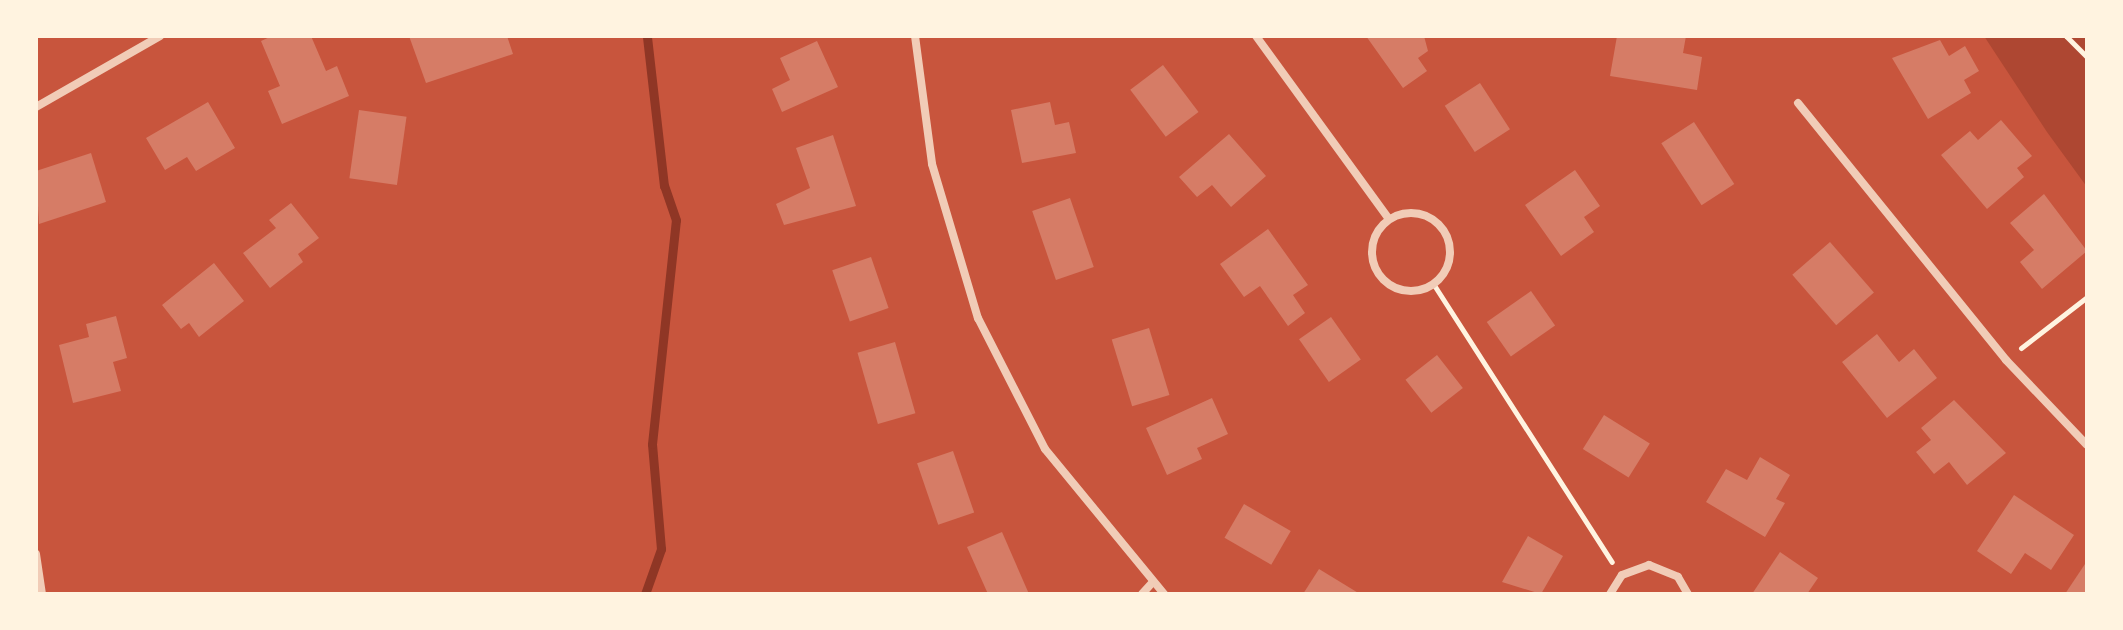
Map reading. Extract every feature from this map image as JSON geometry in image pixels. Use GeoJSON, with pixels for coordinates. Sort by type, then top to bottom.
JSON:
{"type":"FeatureCollection","features":[{"type":"Feature","properties":{"kind":"street"},"geometry":{"type":"LineString","coordinates":[[36,107],[160,36]]}},
{"type":"Feature","properties":{"kind":"street"},"geometry":{"type":"LineString","coordinates":[[915,36],[932,164],[978,318],[1045,449],[1164,594]]}},
{"type":"Feature","properties":{"kind":"street"},"geometry":{"type":"LineString","coordinates":[[1256,36],[1389,219]]}},
{"type":"Feature","properties":{"kind":"street"},"geometry":{"type":"LineString","coordinates":[[1798,103],[2006,360],[2087,445]]}},
{"type":"Feature","properties":{"kind":"street"},"geometry":{"type":"LineString","coordinates":[[1422,214],[1440,226],[1450,250],[1434,285],[1399,290],[1379,275],[1373,241],[1389,219],[1422,214]]}},
{"type":"Feature","properties":{"kind":"street"},"geometry":{"type":"LineString","coordinates":[[36,554],[42,594]]}},
{"type":"Feature","properties":{"kind":"street"},"geometry":{"type":"LineString","coordinates":[[1610,594],[1622,575],[1665,568],[1688,594]]}},
{"type":"Feature","properties":{"kind":"street"},"geometry":{"type":"LineString","coordinates":[[1142,594],[1152,583]]}},
{"type":"Feature","properties":{"kind":"path"},"geometry":{"type":"LineString","coordinates":[[2066,36],[2087,57]]}},
{"type":"Feature","properties":{"kind":"path"},"geometry":{"type":"LineString","coordinates":[[1434,285],[1622,575]]}},
{"type":"Feature","properties":{"kind":"path"},"geometry":{"type":"LineString","coordinates":[[2006,360],[2087,297]]}},
{"type":"Feature","properties":{"kind":"shaded area"},"geometry":{"type":"Polygon","coordinates":[[[1984,36],[2087,36],[2087,187],[2047,132],[1984,36]]]}},
{"type":"Feature","properties":{"kind":"building"},"geometry":{"type":"Polygon","coordinates":[[[272,36],[311,36],[326,71],[337,66],[349,96],[282,124],[268,91],[280,86],[261,41],[272,36]]]}},
{"type":"Feature","properties":{"kind":"building"},"geometry":{"type":"Polygon","coordinates":[[[409,36],[507,36],[513,54],[426,83],[409,36]]]}},
{"type":"Feature","properties":{"kind":"building"},"geometry":{"type":"Polygon","coordinates":[[[1366,36],[1424,36],[1428,51],[1418,58],[1427,71],[1403,88],[1366,36]]]}},
{"type":"Feature","properties":{"kind":"building"},"geometry":{"type":"Polygon","coordinates":[[[1617,36],[1686,36],[1683,53],[1702,57],[1697,90],[1610,76],[1617,36]]]}},
{"type":"Feature","properties":{"kind":"building"},"geometry":{"type":"Polygon","coordinates":[[[1940,40],[1949,56],[1965,46],[1979,71],[1964,80],[1971,93],[1928,119],[1892,58],[1940,40]]]}},
{"type":"Feature","properties":{"kind":"building"},"geometry":{"type":"Polygon","coordinates":[[[817,41],[838,87],[782,112],[772,89],[790,80],[780,58],[817,41]]]}},
{"type":"Feature","properties":{"kind":"building"},"geometry":{"type":"Polygon","coordinates":[[[1163,65],[1199,112],[1166,137],[1130,90],[1163,65]]]}},
{"type":"Feature","properties":{"kind":"building"},"geometry":{"type":"Polygon","coordinates":[[[1480,83],[1510,129],[1475,152],[1445,106],[1480,83]]]}},
{"type":"Feature","properties":{"kind":"building"},"geometry":{"type":"Polygon","coordinates":[[[208,102],[235,148],[196,171],[187,157],[165,170],[146,138],[208,102]]]}},
{"type":"Feature","properties":{"kind":"building"},"geometry":{"type":"Polygon","coordinates":[[[1050,102],[1055,125],[1069,122],[1076,153],[1022,163],[1011,110],[1050,102]]]}},
{"type":"Feature","properties":{"kind":"building"},"geometry":{"type":"Polygon","coordinates":[[[359,110],[407,117],[397,185],[349,178],[359,110]]]}},
{"type":"Feature","properties":{"kind":"building"},"geometry":{"type":"Polygon","coordinates":[[[2001,120],[2032,156],[2017,168],[2024,177],[1987,209],[1941,155],[1970,131],[1978,140],[2001,120]]]}},
{"type":"Feature","properties":{"kind":"building"},"geometry":{"type":"Polygon","coordinates":[[[1694,122],[1734,184],[1702,205],[1661,143],[1694,122]]]}},
{"type":"Feature","properties":{"kind":"building"},"geometry":{"type":"Polygon","coordinates":[[[1229,134],[1266,176],[1231,207],[1212,185],[1197,197],[1179,177],[1229,134]]]}},
{"type":"Feature","properties":{"kind":"building"},"geometry":{"type":"Polygon","coordinates":[[[833,135],[856,206],[784,225],[776,204],[810,188],[796,148],[833,135]]]}},
{"type":"Feature","properties":{"kind":"building"},"geometry":{"type":"Polygon","coordinates":[[[91,153],[106,202],[39,224],[36,171],[91,153]]]}},
{"type":"Feature","properties":{"kind":"building"},"geometry":{"type":"Polygon","coordinates":[[[1575,170],[1600,206],[1584,217],[1594,232],[1561,256],[1525,205],[1575,170]]]}},
{"type":"Feature","properties":{"kind":"building"},"geometry":{"type":"Polygon","coordinates":[[[2044,194],[2087,251],[2042,289],[2020,262],[2034,250],[2010,223],[2044,194]]]}},
{"type":"Feature","properties":{"kind":"building"},"geometry":{"type":"Polygon","coordinates":[[[1070,198],[1094,267],[1056,280],[1032,211],[1070,198]]]}},
{"type":"Feature","properties":{"kind":"building"},"geometry":{"type":"Polygon","coordinates":[[[291,203],[319,238],[298,254],[303,262],[270,288],[243,253],[276,228],[269,220],[291,203]]]}},
{"type":"Feature","properties":{"kind":"building"},"geometry":{"type":"Polygon","coordinates":[[[1268,229],[1308,285],[1293,295],[1305,313],[1288,326],[1260,286],[1244,297],[1220,264],[1268,229]]]}},
{"type":"Feature","properties":{"kind":"building"},"geometry":{"type":"Polygon","coordinates":[[[1830,242],[1874,293],[1836,325],[1792,275],[1830,242]]]}},
{"type":"Feature","properties":{"kind":"building"},"geometry":{"type":"Polygon","coordinates":[[[871,257],[889,308],[850,321],[832,270],[871,257]]]}},
{"type":"Feature","properties":{"kind":"building"},"geometry":{"type":"Polygon","coordinates":[[[214,263],[244,301],[199,337],[189,323],[181,329],[162,305],[214,263]]]}},
{"type":"Feature","properties":{"kind":"building"},"geometry":{"type":"Polygon","coordinates":[[[1531,291],[1555,325],[1511,356],[1487,322],[1531,291]]]}},
{"type":"Feature","properties":{"kind":"building"},"geometry":{"type":"Polygon","coordinates":[[[116,316],[127,358],[113,362],[121,391],[73,403],[59,345],[89,337],[86,324],[116,316]]]}},
{"type":"Feature","properties":{"kind":"building"},"geometry":{"type":"Polygon","coordinates":[[[1331,317],[1361,360],[1329,382],[1299,339],[1331,317]]]}},
{"type":"Feature","properties":{"kind":"building"},"geometry":{"type":"Polygon","coordinates":[[[1149,328],[1169,395],[1132,406],[1112,339],[1149,328]]]}},
{"type":"Feature","properties":{"kind":"building"},"geometry":{"type":"Polygon","coordinates":[[[1877,334],[1899,362],[1914,349],[1937,378],[1887,418],[1842,362],[1877,334]]]}},
{"type":"Feature","properties":{"kind":"building"},"geometry":{"type":"Polygon","coordinates":[[[895,342],[915,413],[878,424],[858,353],[895,342]]]}},
{"type":"Feature","properties":{"kind":"building"},"geometry":{"type":"Polygon","coordinates":[[[1437,355],[1463,388],[1431,413],[1405,380],[1437,355]]]}},
{"type":"Feature","properties":{"kind":"building"},"geometry":{"type":"Polygon","coordinates":[[[1212,398],[1228,434],[1197,448],[1202,459],[1167,475],[1146,428],[1212,398]]]}},
{"type":"Feature","properties":{"kind":"building"},"geometry":{"type":"Polygon","coordinates":[[[1954,400],[2006,453],[1967,485],[1949,462],[1934,474],[1916,452],[1931,440],[1921,428],[1954,400]]]}},
{"type":"Feature","properties":{"kind":"building"},"geometry":{"type":"Polygon","coordinates":[[[1604,415],[1650,444],[1629,478],[1583,449],[1604,415]]]}},
{"type":"Feature","properties":{"kind":"building"},"geometry":{"type":"Polygon","coordinates":[[[953,451],[974,512],[938,525],[917,463],[953,451]]]}},
{"type":"Feature","properties":{"kind":"building"},"geometry":{"type":"Polygon","coordinates":[[[1760,457],[1790,475],[1776,499],[1785,503],[1765,537],[1706,502],[1726,469],[1747,480],[1760,457]]]}},
{"type":"Feature","properties":{"kind":"building"},"geometry":{"type":"Polygon","coordinates":[[[2014,495],[2074,535],[2051,570],[2025,553],[2011,574],[1977,551],[2014,495]]]}},
{"type":"Feature","properties":{"kind":"building"},"geometry":{"type":"Polygon","coordinates":[[[1244,504],[1291,531],[1271,565],[1224,538],[1244,504]]]}},
{"type":"Feature","properties":{"kind":"building"},"geometry":{"type":"Polygon","coordinates":[[[1002,532],[1029,594],[988,594],[967,547],[1002,532]]]}},
{"type":"Feature","properties":{"kind":"building"},"geometry":{"type":"Polygon","coordinates":[[[1528,536],[1563,556],[1541,594],[1502,582],[1528,536]]]}},
{"type":"Feature","properties":{"kind":"building"},"geometry":{"type":"Polygon","coordinates":[[[1780,552],[1818,578],[1807,594],[1752,594],[1780,552]]]}},
{"type":"Feature","properties":{"kind":"building"},"geometry":{"type":"Polygon","coordinates":[[[2087,561],[2087,594],[2065,594],[2087,561]]]}},
{"type":"Feature","properties":{"kind":"building"},"geometry":{"type":"Polygon","coordinates":[[[1319,569],[1360,594],[1303,594],[1319,569]]]}},
{"type":"Feature","properties":{"kind":"waterway"},"geometry":{"type":"LineString","coordinates":[[645,594],[661,549],[652,444],[676,220],[664,186],[647,36]]}}]}
